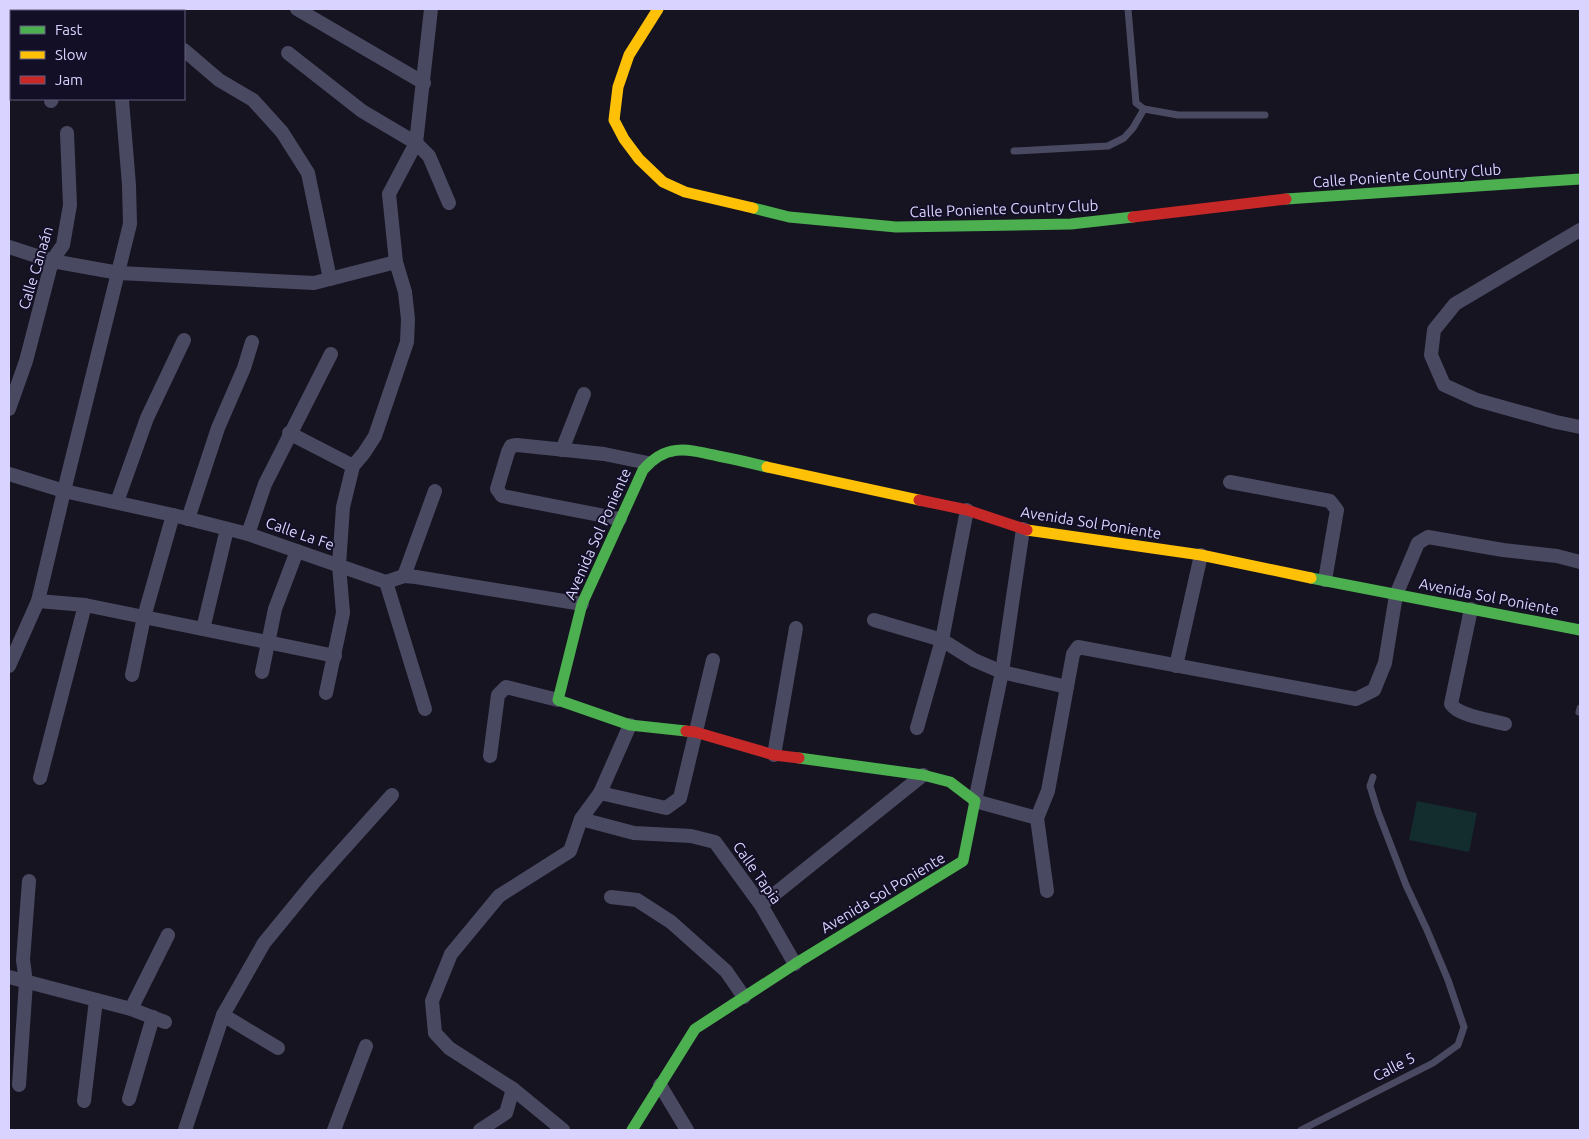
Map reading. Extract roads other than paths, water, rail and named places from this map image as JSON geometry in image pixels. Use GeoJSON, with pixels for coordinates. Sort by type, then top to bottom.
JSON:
{"type":"FeatureCollection","features":[{"type":"Feature","properties":{"kind":"street"},"geometry":{"type":"LineString","coordinates":[[297,9],[424,83]]}},
{"type":"Feature","properties":{"kind":"street"},"geometry":{"type":"LineString","coordinates":[[326,693],[344,613],[339,565],[343,507],[353,466],[375,436],[388,402],[406,342],[408,319],[404,292],[396,262],[389,194],[416,143],[424,83],[430,9]]}},
{"type":"Feature","properties":{"kind":"street","name":"Calle Poniente Country Club"},"geometry":{"type":"LineString","coordinates":[[658,9],[629,55],[618,87],[614,120],[624,139],[639,159],[663,182],[685,192],[789,217],[896,228],[1071,224],[1277,200],[1580,179]]}},
{"type":"Feature","properties":{"kind":"street"},"geometry":{"type":"LineString","coordinates":[[185,51],[219,80],[253,100],[282,132],[308,173],[330,279]]}},
{"type":"Feature","properties":{"kind":"street"},"geometry":{"type":"LineString","coordinates":[[288,53],[362,111],[416,143],[429,156],[449,203]]}},
{"type":"Feature","properties":{"kind":"street"},"geometry":{"type":"LineString","coordinates":[[9,666],[38,601],[130,224],[129,185],[122,100]]}},
{"type":"Feature","properties":{"kind":"street","name":"Calle Canaán"},"geometry":{"type":"LineString","coordinates":[[9,409],[26,361],[52,261],[63,245],[70,205],[66,132]]}},
{"type":"Feature","properties":{"kind":"street"},"geometry":{"type":"LineString","coordinates":[[1580,230],[1454,304],[1434,330],[1431,354],[1444,386],[1476,400],[1580,427]]}},
{"type":"Feature","properties":{"kind":"street"},"geometry":{"type":"LineString","coordinates":[[9,247],[52,261],[119,273],[314,283],[396,262]]}},
{"type":"Feature","properties":{"kind":"street"},"geometry":{"type":"LineString","coordinates":[[117,502],[147,418],[184,340]]}},
{"type":"Feature","properties":{"kind":"street"},"geometry":{"type":"LineString","coordinates":[[188,519],[218,428],[244,368],[252,342]]}},
{"type":"Feature","properties":{"kind":"street"},"geometry":{"type":"LineString","coordinates":[[248,534],[265,484],[289,433],[331,354]]}},
{"type":"Feature","properties":{"kind":"street"},"geometry":{"type":"LineString","coordinates":[[562,450],[584,394]]}},
{"type":"Feature","properties":{"kind":"street"},"geometry":{"type":"LineString","coordinates":[[289,433],[353,466]]}},
{"type":"Feature","properties":{"kind":"street"},"geometry":{"type":"LineString","coordinates":[[620,519],[502,496],[498,493],[497,489],[510,446],[516,445],[604,454],[648,463]]}},
{"type":"Feature","properties":{"kind":"street","name":"Avenida Sol Poniente"},"geometry":{"type":"LineString","coordinates":[[558,700],[582,604],[643,470],[652,458],[667,452],[686,449],[967,510],[1023,529],[1201,555],[1580,630]]}},
{"type":"Feature","properties":{"kind":"street","name":"Calle La Fe"},"geometry":{"type":"LineString","coordinates":[[9,474],[64,491],[248,534],[386,582]]}},
{"type":"Feature","properties":{"kind":"street"},"geometry":{"type":"LineString","coordinates":[[1230,482],[1330,501],[1336,510],[1325,580]]}},
{"type":"Feature","properties":{"kind":"street"},"geometry":{"type":"LineString","coordinates":[[404,576],[435,491]]}},
{"type":"Feature","properties":{"kind":"street"},"geometry":{"type":"LineString","coordinates":[[917,728],[942,640],[967,510]]}},
{"type":"Feature","properties":{"kind":"street"},"geometry":{"type":"LineString","coordinates":[[132,675],[144,617],[173,515]]}},
{"type":"Feature","properties":{"kind":"street"},"geometry":{"type":"LineString","coordinates":[[203,629],[227,529]]}},
{"type":"Feature","properties":{"kind":"street"},"geometry":{"type":"LineString","coordinates":[[976,801],[1002,672],[1023,529]]}},
{"type":"Feature","properties":{"kind":"street"},"geometry":{"type":"LineString","coordinates":[[1047,891],[1037,818],[1048,790],[1073,654],[1078,647],[1356,699],[1374,690],[1385,663],[1396,595],[1418,543],[1428,537],[1503,550],[1557,556],[1580,562]]}},
{"type":"Feature","properties":{"kind":"street"},"geometry":{"type":"LineString","coordinates":[[262,672],[275,609],[297,551]]}},
{"type":"Feature","properties":{"kind":"street"},"geometry":{"type":"LineString","coordinates":[[1176,666],[1201,555]]}},
{"type":"Feature","properties":{"kind":"street"},"geometry":{"type":"LineString","coordinates":[[425,709],[386,582],[404,576],[582,604]]}},
{"type":"Feature","properties":{"kind":"street"},"geometry":{"type":"LineString","coordinates":[[38,601],[85,605],[335,656]]}},
{"type":"Feature","properties":{"kind":"street"},"geometry":{"type":"LineString","coordinates":[[40,778],[85,605]]}},
{"type":"Feature","properties":{"kind":"street"},"geometry":{"type":"LineString","coordinates":[[1471,609],[1451,704],[1454,709],[1462,712],[1505,724]]}},
{"type":"Feature","properties":{"kind":"street"},"geometry":{"type":"LineString","coordinates":[[874,620],[942,640],[974,660],[1002,672],[1067,687]]}},
{"type":"Feature","properties":{"kind":"street"},"geometry":{"type":"LineString","coordinates":[[774,755],[796,628]]}},
{"type":"Feature","properties":{"kind":"street"},"geometry":{"type":"LineString","coordinates":[[600,793],[666,808],[680,798],[713,660]]}},
{"type":"Feature","properties":{"kind":"street"},"geometry":{"type":"LineString","coordinates":[[490,756],[498,695],[506,687],[558,700],[630,725],[695,732],[774,755],[924,775],[950,782],[976,801],[1037,818]]}},
{"type":"Feature","properties":{"kind":"street"},"geometry":{"type":"LineString","coordinates":[[563,1130],[513,1089],[449,1048],[435,1033],[432,1001],[451,954],[499,896],[570,851],[582,818],[600,793],[630,725]]}},
{"type":"Feature","properties":{"kind":"street"},"geometry":{"type":"LineString","coordinates":[[761,905],[924,775]]}},
{"type":"Feature","properties":{"kind":"street"},"geometry":{"type":"LineString","coordinates":[[185,1130],[223,1015],[264,943],[314,882],[392,795]]}},
{"type":"Feature","properties":{"kind":"street","name":"Avenida Sol Poniente"},"geometry":{"type":"LineString","coordinates":[[632,1130],[695,1029],[963,861],[976,801]]}},
{"type":"Feature","properties":{"kind":"street","name":"Calle Tapia"},"geometry":{"type":"LineString","coordinates":[[582,818],[634,833],[690,836],[715,842],[761,905],[796,964]]}},
{"type":"Feature","properties":{"kind":"street"},"geometry":{"type":"LineString","coordinates":[[18,1085],[26,982],[23,960],[29,881]]}},
{"type":"Feature","properties":{"kind":"street"},"geometry":{"type":"LineString","coordinates":[[611,897],[638,900],[671,922],[726,970],[744,997]]}},
{"type":"Feature","properties":{"kind":"street"},"geometry":{"type":"LineString","coordinates":[[131,1009],[168,935]]}},
{"type":"Feature","properties":{"kind":"street"},"geometry":{"type":"LineString","coordinates":[[9,977],[131,1009],[159,1020],[129,1099]]}},
{"type":"Feature","properties":{"kind":"street"},"geometry":{"type":"LineString","coordinates":[[84,1100],[96,1000]]}},
{"type":"Feature","properties":{"kind":"street"},"geometry":{"type":"LineString","coordinates":[[223,1015],[278,1048]]}},
{"type":"Feature","properties":{"kind":"street"},"geometry":{"type":"LineString","coordinates":[[334,1130],[366,1046]]}},
{"type":"Feature","properties":{"kind":"street"},"geometry":{"type":"LineString","coordinates":[[660,1085],[687,1130]]}},
{"type":"Feature","properties":{"kind":"street"},"geometry":{"type":"LineString","coordinates":[[480,1130],[506,1113],[513,1089]]}},
{"type":"Feature","properties":{"kind":"lane"},"geometry":{"type":"LineString","coordinates":[[1128,9],[1136,103],[1144,109],[1178,115],[1264,115]]}},
{"type":"Feature","properties":{"kind":"lane"},"geometry":{"type":"LineString","coordinates":[[1014,151],[1108,146],[1124,138],[1133,128],[1144,109]]}},
{"type":"Feature","properties":{"kind":"lane","name":"Calle 5"},"geometry":{"type":"LineString","coordinates":[[1301,1130],[1432,1062],[1458,1045],[1464,1027],[1456,1002],[1427,930],[1406,885],[1378,812],[1370,786],[1373,777]]}}]}
